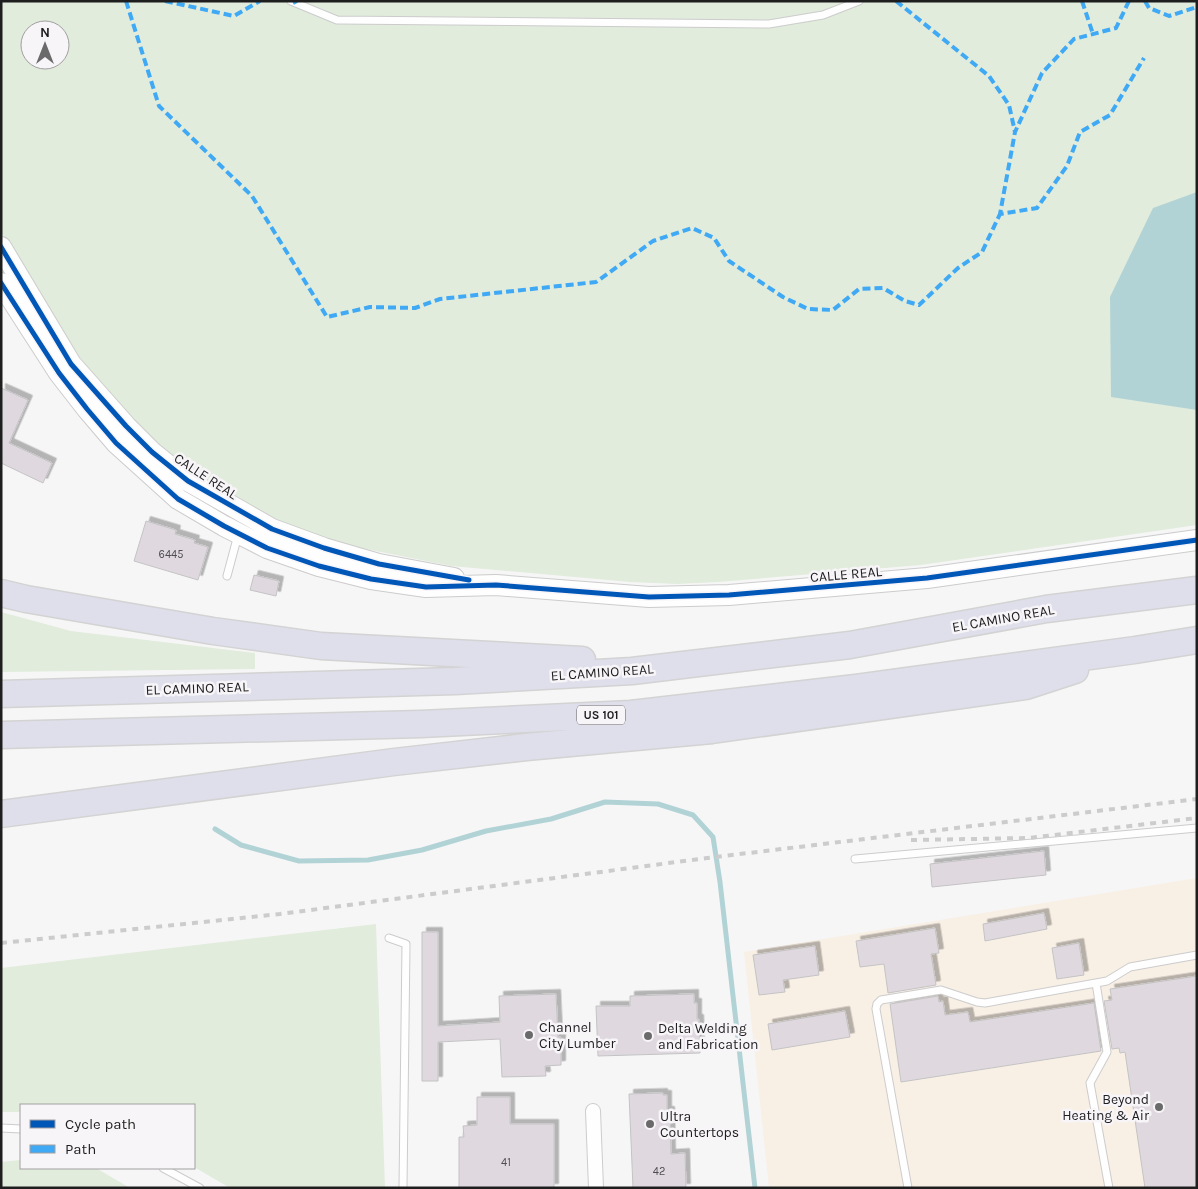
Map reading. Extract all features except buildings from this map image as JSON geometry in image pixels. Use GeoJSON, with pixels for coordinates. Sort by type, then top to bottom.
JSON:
{"type":"FeatureCollection","features":[{"type":"Feature","properties":{"kind":"highway","name":"EL CAMINO REAL"},"geometry":{"type":"LineString","coordinates":[[1,694],[445,681],[632,671],[850,646],[1046,609],[1197,590]]}},
{"type":"Feature","properties":{"kind":"highway"},"geometry":{"type":"LineString","coordinates":[[1,593],[194,628],[321,646],[578,659],[632,671]]}},
{"type":"Feature","properties":{"kind":"highway","name":"US 101"},"geometry":{"type":"LineString","coordinates":[[1,735],[421,724],[631,714],[856,688],[1197,640]]}},
{"type":"Feature","properties":{"kind":"highway"},"geometry":{"type":"LineString","coordinates":[[1,814],[413,760],[526,747],[712,730],[1026,686],[1134,650]]}},
{"type":"Feature","properties":{"kind":"main road","name":"CALLE REAL"},"geometry":{"type":"LineString","coordinates":[[1,247],[71,364],[126,426],[152,452],[188,481],[272,529],[324,548],[378,564],[496,586]]}},
{"type":"Feature","properties":{"kind":"main road","name":"CALLE REAL"},"geometry":{"type":"LineString","coordinates":[[1,283],[86,409],[116,443],[178,498],[268,548],[319,566],[371,579],[426,587],[496,586],[649,597],[729,595],[927,578],[1197,540]]}},
{"type":"Feature","properties":{"kind":"street"},"geometry":{"type":"LineString","coordinates":[[593,1111],[596,1188]]}},
{"type":"Feature","properties":{"kind":"lane"},"geometry":{"type":"LineString","coordinates":[[291,1],[337,20],[769,24],[823,15],[859,1]]}},
{"type":"Feature","properties":{"kind":"lane"},"geometry":{"type":"LineString","coordinates":[[227,576],[238,533]]}},
{"type":"Feature","properties":{"kind":"lane"},"geometry":{"type":"LineString","coordinates":[[855,859],[1197,828]]}},
{"type":"Feature","properties":{"kind":"lane"},"geometry":{"type":"LineString","coordinates":[[389,938],[406,944],[403,1188]]}},
{"type":"Feature","properties":{"kind":"lane"},"geometry":{"type":"LineString","coordinates":[[908,1188],[876,1009],[877,1004],[886,998],[936,990],[946,991],[985,1003],[1107,981],[1130,967],[1197,955]]}},
{"type":"Feature","properties":{"kind":"lane"},"geometry":{"type":"LineString","coordinates":[[1096,983],[1108,1052],[1090,1083],[1109,1188]]}},
{"type":"Feature","properties":{"kind":"lane"},"geometry":{"type":"LineString","coordinates":[[1,1128],[20,1129]]}},
{"type":"Feature","properties":{"kind":"lane"},"geometry":{"type":"LineString","coordinates":[[165,1169],[200,1188]]}},
{"type":"Feature","properties":{"kind":"shaded area"},"geometry":{"type":"Polygon","coordinates":[[[1197,878],[1197,1188],[769,1188],[744,952],[1197,878]]]}},
{"type":"Feature","properties":{"kind":"green space"},"geometry":{"type":"Polygon","coordinates":[[[1,1],[1197,1],[1197,525],[921,565],[718,582],[677,584],[630,582],[451,566],[361,548],[321,537],[279,522],[236,501],[186,468],[145,434],[97,381],[82,361],[1,232],[1,1]]]}},
{"type":"Feature","properties":{"kind":"green space"},"geometry":{"type":"Polygon","coordinates":[[[1,612],[71,631],[255,653],[255,669],[1,672],[1,612]]]}},
{"type":"Feature","properties":{"kind":"green space"},"geometry":{"type":"Polygon","coordinates":[[[376,924],[385,1188],[230,1188],[195,1168],[195,1104],[20,1104],[20,1112],[1,1112],[1,968],[376,924]]]}},
{"type":"Feature","properties":{"kind":"green space"},"geometry":{"type":"Polygon","coordinates":[[[20,1160],[20,1169],[98,1169],[130,1188],[1,1188],[1,1162],[20,1160]]]}},
{"type":"Feature","properties":{"kind":"water"},"geometry":{"type":"Polygon","coordinates":[[[1197,192],[1197,410],[1111,397],[1110,297],[1153,208],[1197,192]]]}},
{"type":"Feature","properties":{"kind":"waterway"},"geometry":{"type":"LineString","coordinates":[[215,829],[241,845],[299,861],[368,860],[422,850],[486,831],[551,819],[605,802],[658,804],[693,815],[713,837],[720,882],[755,1188]]}},
{"type":"Feature","properties":{"kind":"railway"},"geometry":{"type":"LineString","coordinates":[[1,943],[280,914],[707,858],[1197,799]]}},
{"type":"Feature","properties":{"kind":"railway"},"geometry":{"type":"LineString","coordinates":[[911,840],[1029,838],[1197,818]]}},
{"type":"Feature","properties":{"kind":"marked path"},"geometry":{"type":"LineString","coordinates":[[126,1],[159,106],[252,196],[327,317],[370,307],[415,308],[440,299],[596,282],[653,241],[692,228],[714,238],[729,261],[783,297],[808,309],[833,310],[859,289],[883,288],[905,301],[919,305],[958,268],[982,252],[1000,214]]}},
{"type":"Feature","properties":{"kind":"marked path"},"geometry":{"type":"LineString","coordinates":[[165,1],[234,16],[260,1]]}},
{"type":"Feature","properties":{"kind":"marked path"},"geometry":{"type":"LineString","coordinates":[[293,3],[297,1]]}},
{"type":"Feature","properties":{"kind":"marked path"},"geometry":{"type":"LineString","coordinates":[[896,1],[989,76],[1009,105],[1015,132]]}},
{"type":"Feature","properties":{"kind":"marked path"},"geometry":{"type":"LineString","coordinates":[[1082,1],[1093,34]]}},
{"type":"Feature","properties":{"kind":"marked path"},"geometry":{"type":"LineString","coordinates":[[1129,1],[1116,28],[1074,39],[1042,73],[1015,132],[1000,214],[1037,208],[1067,166],[1080,132],[1110,115],[1144,58]]}},
{"type":"Feature","properties":{"kind":"marked path"},"geometry":{"type":"LineString","coordinates":[[1145,1],[1149,8],[1169,16],[1197,7]]}},
{"type":"Feature","properties":{"kind":"cycle path"},"geometry":{"type":"LineString","coordinates":[[1,247],[71,364],[126,426],[152,452],[188,481],[272,529],[324,548],[379,564],[469,580]]}},
{"type":"Feature","properties":{"kind":"cycle path"},"geometry":{"type":"LineString","coordinates":[[1,283],[59,373],[87,409],[116,443],[178,499],[267,548],[319,566],[371,579],[426,587],[496,585],[649,597],[729,595],[927,578],[1197,540]]}},
{"type":"Feature","properties":{"kind":"place","name":"Channel City Lumber"},"geometry":{"type":"Point","coordinates":[529,1035]}},
{"type":"Feature","properties":{"kind":"place","name":"Delta Welding and Fabrication"},"geometry":{"type":"Point","coordinates":[648,1036]}},
{"type":"Feature","properties":{"kind":"place","name":"Beyond Heating & Air"},"geometry":{"type":"Point","coordinates":[1159,1107]}},
{"type":"Feature","properties":{"kind":"place","name":"Ultra Countertops"},"geometry":{"type":"Point","coordinates":[650,1124]}}]}
